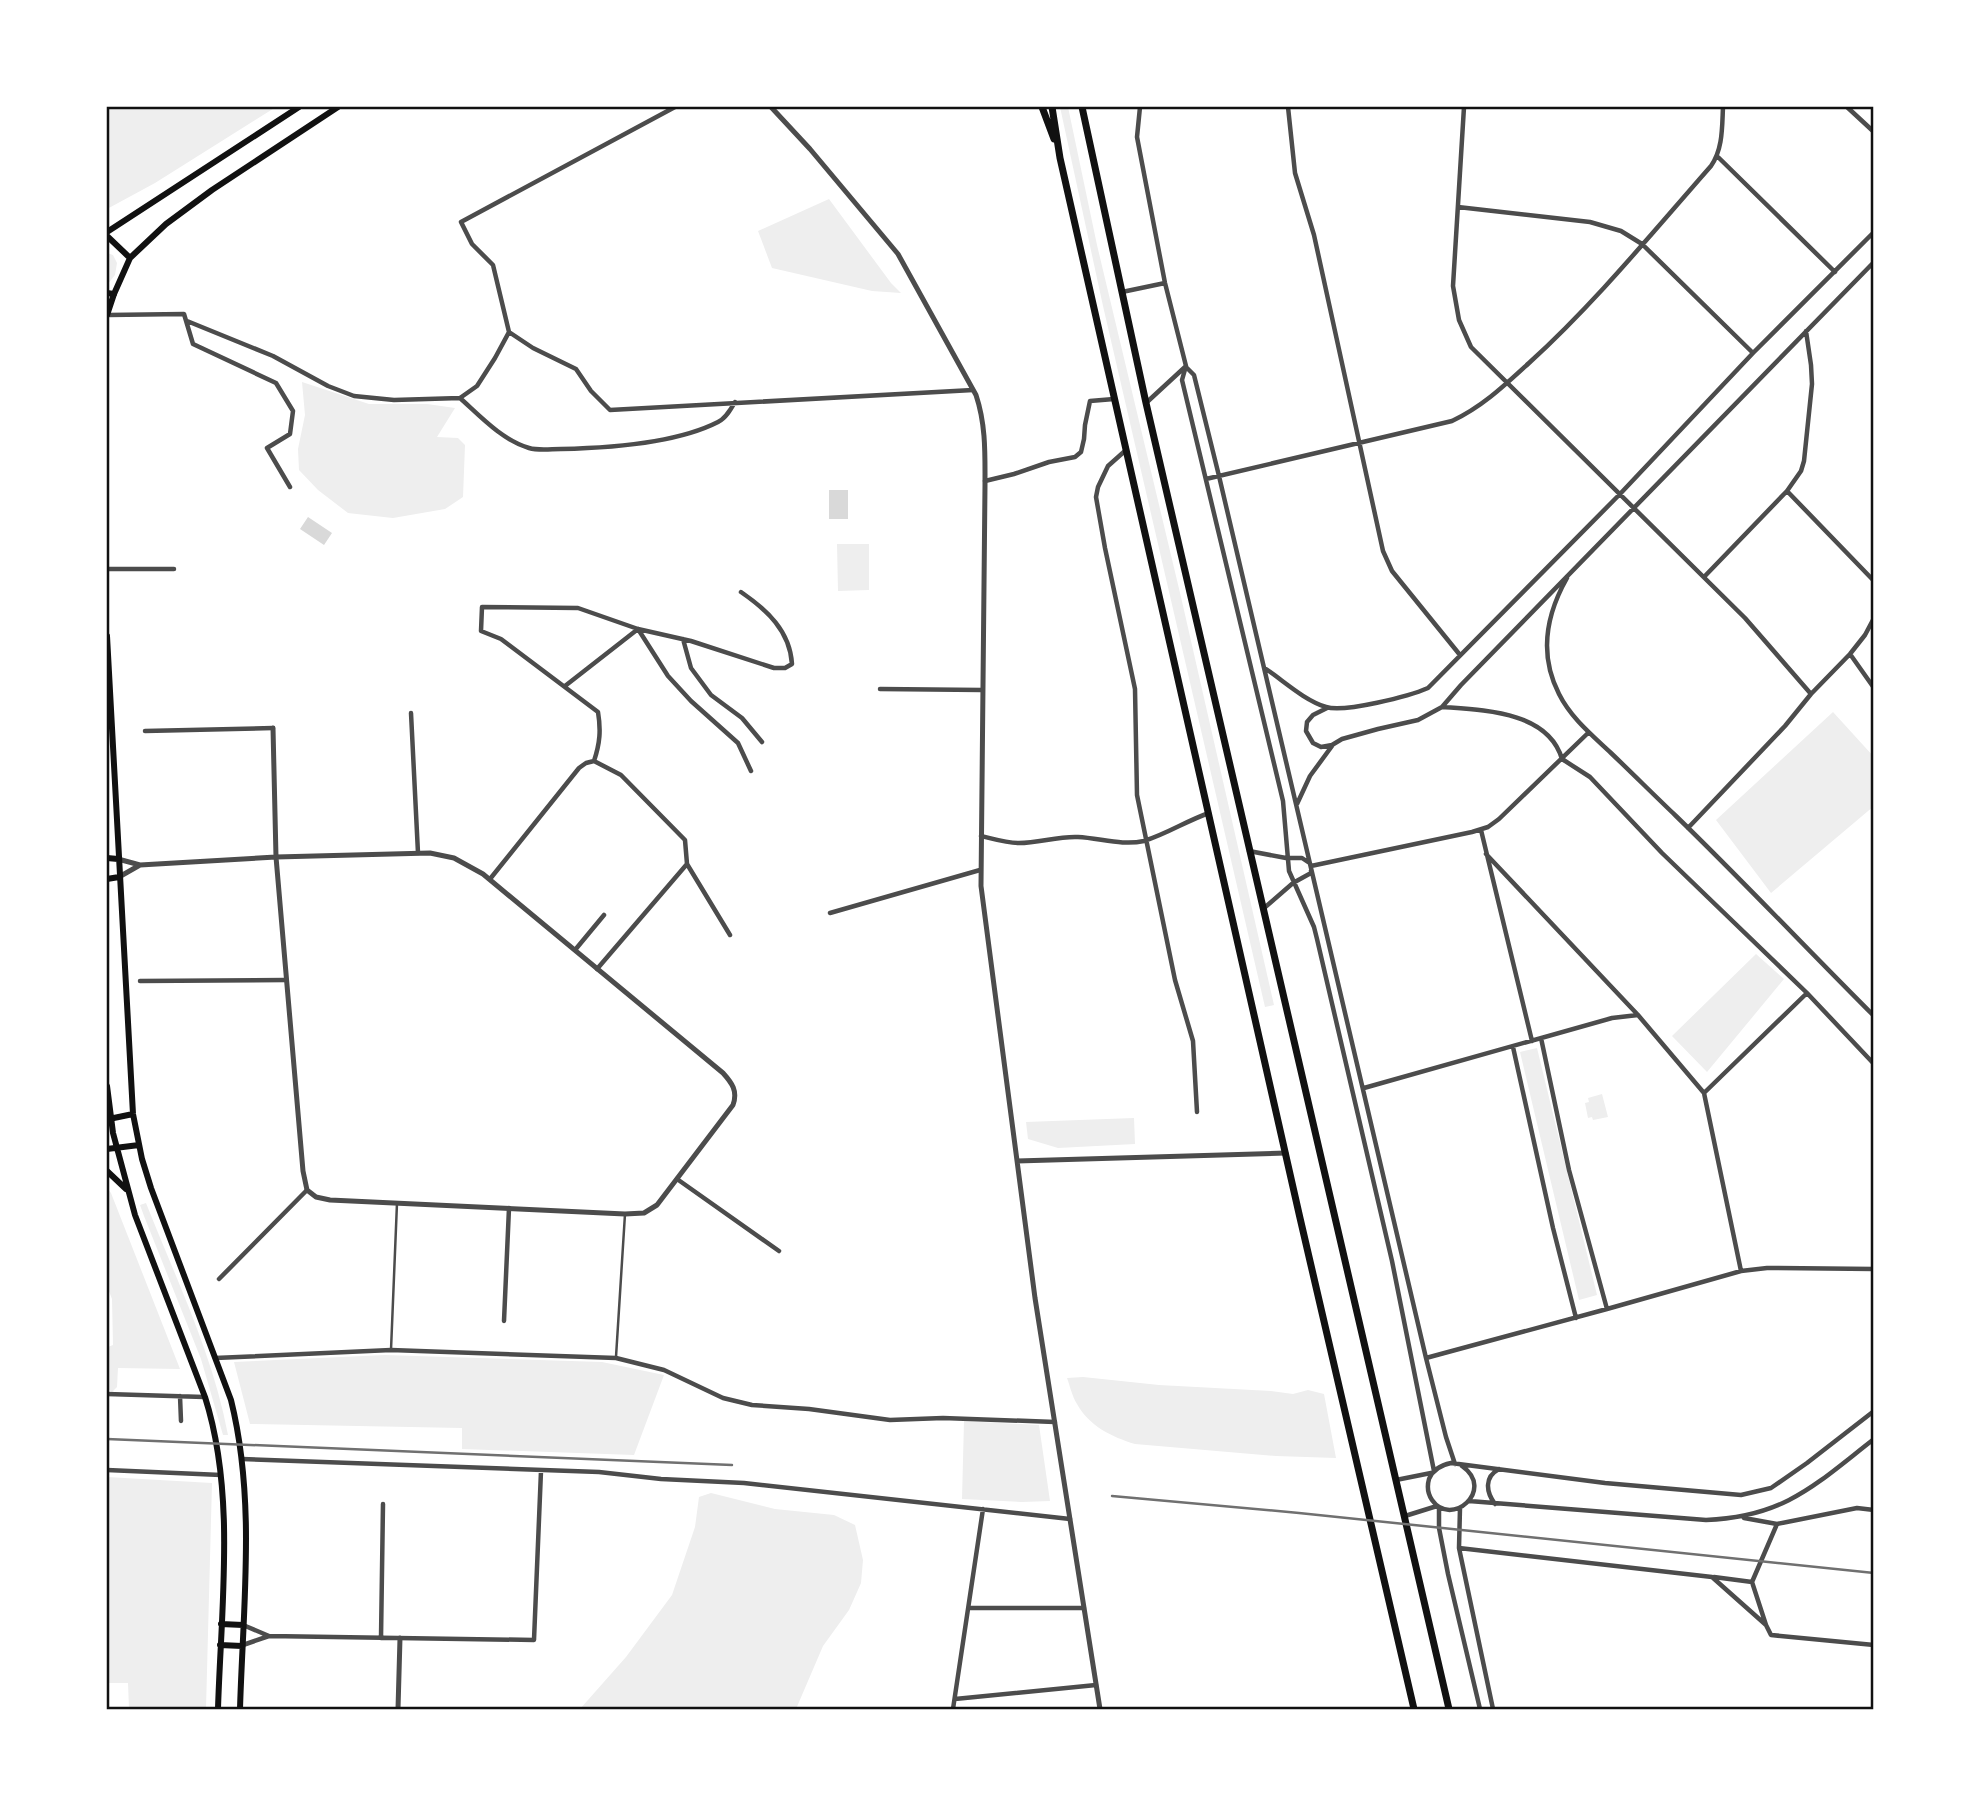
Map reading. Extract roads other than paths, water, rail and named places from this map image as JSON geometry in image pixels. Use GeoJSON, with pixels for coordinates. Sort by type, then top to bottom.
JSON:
{"type":"FeatureCollection","features":[{"type":"Feature","properties":{"kind":"highway"},"geometry":{"type":"LineString","coordinates":[[1042,107],[1060,158]]}},
{"type":"Feature","properties":{"kind":"highway"},"geometry":{"type":"LineString","coordinates":[[1052,107],[1060,158],[1414,1709]]}},
{"type":"Feature","properties":{"kind":"highway"},"geometry":{"type":"LineString","coordinates":[[1082,107],[1146,403],[1449,1709]]}},
{"type":"Feature","properties":{"kind":"main road"},"geometry":{"type":"LineString","coordinates":[[130,258],[107,234],[299,107]]}},
{"type":"Feature","properties":{"kind":"main road"},"geometry":{"type":"LineString","coordinates":[[107,315],[110,293],[130,258],[166,224],[212,190],[338,107]]}},
{"type":"Feature","properties":{"kind":"main road"},"geometry":{"type":"LineString","coordinates":[[107,636],[119,877],[134,1114],[139,1145],[151,1188],[231,1400],[242,1459],[246,1516],[240,1709]]}},
{"type":"Feature","properties":{"kind":"main road"},"geometry":{"type":"LineString","coordinates":[[107,858],[118,859]]}},
{"type":"Feature","properties":{"kind":"main road"},"geometry":{"type":"LineString","coordinates":[[107,879],[119,877]]}},
{"type":"Feature","properties":{"kind":"main road"},"geometry":{"type":"LineString","coordinates":[[107,1086],[108,1119],[127,1190],[214,1424],[221,1475],[224,1548],[218,1709]]}},
{"type":"Feature","properties":{"kind":"main road"},"geometry":{"type":"LineString","coordinates":[[108,1119],[134,1114]]}},
{"type":"Feature","properties":{"kind":"main road"},"geometry":{"type":"LineString","coordinates":[[107,1149],[139,1145]]}},
{"type":"Feature","properties":{"kind":"main road"},"geometry":{"type":"LineString","coordinates":[[107,1171],[127,1190]]}},
{"type":"Feature","properties":{"kind":"main road"},"geometry":{"type":"LineString","coordinates":[[221,1624],[243,1625]]}},
{"type":"Feature","properties":{"kind":"main road"},"geometry":{"type":"LineString","coordinates":[[220,1645],[242,1646]]}},
{"type":"Feature","properties":{"kind":"street"},"geometry":{"type":"LineString","coordinates":[[186,321],[272,356],[328,386],[354,396],[394,400],[460,398],[477,386],[509,332],[493,265],[472,244],[461,222],[675,107]]}},
{"type":"Feature","properties":{"kind":"street"},"geometry":{"type":"LineString","coordinates":[[771,107],[898,254],[973,390],[981,410],[985,481],[980,836],[982,900],[1035,1298],[1100,1709]]}},
{"type":"Feature","properties":{"kind":"street"},"geometry":{"type":"LineString","coordinates":[[1140,107],[1137,137],[1166,283],[1186,366],[1194,375],[1219,476],[1426,1358],[1443,1426],[1459,1465],[1471,1475],[1474,1482],[1469,1502],[1460,1508],[1447,1510],[1431,1499],[1428,1492],[1433,1472],[1392,1261],[1314,927],[1293,883],[1286,858],[1283,801],[1182,380],[1186,366]]}},
{"type":"Feature","properties":{"kind":"street"},"geometry":{"type":"LineString","coordinates":[[1288,107],[1295,173],[1314,235],[1383,551],[1392,571],[1460,655]]}},
{"type":"Feature","properties":{"kind":"street"},"geometry":{"type":"LineString","coordinates":[[1464,107],[1453,286],[1459,320],[1471,347],[1745,618],[1811,694]]}},
{"type":"Feature","properties":{"kind":"street"},"geometry":{"type":"LineString","coordinates":[[1206,479],[1452,421],[1472,411],[1508,383],[1567,329],[1718,157],[1723,107]]}},
{"type":"Feature","properties":{"kind":"street"},"geometry":{"type":"LineString","coordinates":[[1847,107],[1874,132]]}},
{"type":"Feature","properties":{"kind":"street"},"geometry":{"type":"LineString","coordinates":[[1718,157],[1835,272]]}},
{"type":"Feature","properties":{"kind":"street"},"geometry":{"type":"LineString","coordinates":[[1458,207],[1590,222],[1621,231],[1642,244],[1753,353]]}},
{"type":"Feature","properties":{"kind":"street"},"geometry":{"type":"LineString","coordinates":[[1265,668],[1303,695],[1328,708],[1343,709],[1428,688],[1874,232]]}},
{"type":"Feature","properties":{"kind":"street"},"geometry":{"type":"LineString","coordinates":[[1328,708],[1313,715],[1307,722],[1306,731],[1313,743],[1321,747],[1418,720],[1442,707],[1633,507],[1874,262]]}},
{"type":"Feature","properties":{"kind":"street"},"geometry":{"type":"LineString","coordinates":[[1122,292],[1166,283]]}},
{"type":"Feature","properties":{"kind":"street"},"geometry":{"type":"LineString","coordinates":[[107,315],[184,314],[193,344],[276,383],[293,411],[289,433],[267,448],[290,487]]}},
{"type":"Feature","properties":{"kind":"street"},"geometry":{"type":"LineString","coordinates":[[1704,577],[1787,491],[1801,471],[1812,384],[1806,331]]}},
{"type":"Feature","properties":{"kind":"street"},"geometry":{"type":"LineString","coordinates":[[509,332],[533,348],[576,369],[591,391],[610,410],[973,390]]}},
{"type":"Feature","properties":{"kind":"street"},"geometry":{"type":"LineString","coordinates":[[1146,403],[1186,366]]}},
{"type":"Feature","properties":{"kind":"street"},"geometry":{"type":"LineString","coordinates":[[460,398],[508,438],[535,449],[578,449],[650,442],[680,436],[721,421],[735,402]]}},
{"type":"Feature","properties":{"kind":"street"},"geometry":{"type":"LineString","coordinates":[[985,481],[1076,457],[1081,452],[1090,401],[1115,399]]}},
{"type":"Feature","properties":{"kind":"street"},"geometry":{"type":"LineString","coordinates":[[1127,449],[1108,466],[1096,497],[1135,689],[1137,795],[1175,980],[1193,1041],[1198,1112]]}},
{"type":"Feature","properties":{"kind":"street"},"geometry":{"type":"LineString","coordinates":[[1787,491],[1874,581]]}},
{"type":"Feature","properties":{"kind":"street"},"geometry":{"type":"LineString","coordinates":[[107,569],[174,569]]}},
{"type":"Feature","properties":{"kind":"street"},"geometry":{"type":"LineString","coordinates":[[1573,570],[1556,597],[1546,639],[1549,668],[1559,694],[1588,733],[1688,828],[1874,1016]]}},
{"type":"Feature","properties":{"kind":"street"},"geometry":{"type":"LineString","coordinates":[[594,761],[601,729],[598,712],[501,639],[481,631],[482,607],[578,608],[638,629],[683,639],[774,668],[785,668],[792,664],[788,639],[757,603],[741,592]]}},
{"type":"Feature","properties":{"kind":"street"},"geometry":{"type":"LineString","coordinates":[[1688,828],[1850,654],[1874,618]]}},
{"type":"Feature","properties":{"kind":"street"},"geometry":{"type":"LineString","coordinates":[[565,686],[638,629]]}},
{"type":"Feature","properties":{"kind":"street"},"geometry":{"type":"LineString","coordinates":[[638,629],[668,676],[691,701],[738,743],[751,771]]}},
{"type":"Feature","properties":{"kind":"street"},"geometry":{"type":"LineString","coordinates":[[683,639],[691,668],[711,695],[742,718],[762,742]]}},
{"type":"Feature","properties":{"kind":"street"},"geometry":{"type":"LineString","coordinates":[[1850,654],[1874,688]]}},
{"type":"Feature","properties":{"kind":"street"},"geometry":{"type":"LineString","coordinates":[[880,689],[982,690]]}},
{"type":"Feature","properties":{"kind":"street"},"geometry":{"type":"LineString","coordinates":[[1442,707],[1507,714],[1545,732],[1559,748],[1562,758],[1590,777],[1662,853],[1807,993],[1874,1064]]}},
{"type":"Feature","properties":{"kind":"street"},"geometry":{"type":"LineString","coordinates":[[411,713],[418,853]]}},
{"type":"Feature","properties":{"kind":"street"},"geometry":{"type":"LineString","coordinates":[[118,859],[140,865],[276,857],[418,853],[449,857],[490,879],[723,1073],[733,1086],[733,1105],[657,1205],[640,1214],[316,1197],[307,1190],[303,1171],[276,857],[273,729],[145,731]]}},
{"type":"Feature","properties":{"kind":"street"},"geometry":{"type":"LineString","coordinates":[[1311,866],[1480,830],[1499,820],[1588,733]]}},
{"type":"Feature","properties":{"kind":"street"},"geometry":{"type":"LineString","coordinates":[[1296,806],[1310,776],[1332,745]]}},
{"type":"Feature","properties":{"kind":"street"},"geometry":{"type":"LineString","coordinates":[[490,879],[579,768],[594,761],[621,775],[685,840],[687,864],[730,934]]}},
{"type":"Feature","properties":{"kind":"street"},"geometry":{"type":"LineString","coordinates":[[980,836],[1019,843],[1058,837],[1141,842],[1209,813]]}},
{"type":"Feature","properties":{"kind":"street"},"geometry":{"type":"LineString","coordinates":[[1480,830],[1532,1041]]}},
{"type":"Feature","properties":{"kind":"street"},"geometry":{"type":"LineString","coordinates":[[1250,851],[1286,858],[1303,858],[1311,866],[1311,873],[1293,883],[1263,909]]}},
{"type":"Feature","properties":{"kind":"street"},"geometry":{"type":"LineString","coordinates":[[1486,854],[1638,1015],[1704,1093],[1741,1271]]}},
{"type":"Feature","properties":{"kind":"street"},"geometry":{"type":"LineString","coordinates":[[597,969],[687,864]]}},
{"type":"Feature","properties":{"kind":"street"},"geometry":{"type":"LineString","coordinates":[[119,877],[140,865]]}},
{"type":"Feature","properties":{"kind":"street"},"geometry":{"type":"LineString","coordinates":[[830,913],[980,870]]}},
{"type":"Feature","properties":{"kind":"street"},"geometry":{"type":"LineString","coordinates":[[575,950],[604,915]]}},
{"type":"Feature","properties":{"kind":"street"},"geometry":{"type":"LineString","coordinates":[[139,981],[286,980]]}},
{"type":"Feature","properties":{"kind":"street"},"geometry":{"type":"LineString","coordinates":[[1704,1093],[1807,993]]}},
{"type":"Feature","properties":{"kind":"street"},"geometry":{"type":"LineString","coordinates":[[1364,1088],[1612,1018],[1638,1015]]}},
{"type":"Feature","properties":{"kind":"street"},"geometry":{"type":"LineString","coordinates":[[1541,1038],[1575,1196],[1607,1309]]}},
{"type":"Feature","properties":{"kind":"street"},"geometry":{"type":"LineString","coordinates":[[1513,1047],[1576,1318]]}},
{"type":"Feature","properties":{"kind":"street"},"geometry":{"type":"LineString","coordinates":[[1017,1161],[1286,1153]]}},
{"type":"Feature","properties":{"kind":"street"},"geometry":{"type":"LineString","coordinates":[[677,1179],[779,1251]]}},
{"type":"Feature","properties":{"kind":"street"},"geometry":{"type":"LineString","coordinates":[[219,1279],[307,1190]]}},
{"type":"Feature","properties":{"kind":"street"},"geometry":{"type":"LineString","coordinates":[[391,1350],[397,1203]]}},
{"type":"Feature","properties":{"kind":"street"},"geometry":{"type":"LineString","coordinates":[[504,1321],[509,1208]]}},
{"type":"Feature","properties":{"kind":"street"},"geometry":{"type":"LineString","coordinates":[[616,1358],[625,1214]]}},
{"type":"Feature","properties":{"kind":"street"},"geometry":{"type":"LineString","coordinates":[[1426,1358],[1741,1271],[1766,1268],[1874,1269]]}},
{"type":"Feature","properties":{"kind":"street"},"geometry":{"type":"LineString","coordinates":[[215,1358],[391,1350],[616,1358],[664,1370],[723,1398],[752,1405],[809,1409],[880,1419],[1055,1422]]}},
{"type":"Feature","properties":{"kind":"street"},"geometry":{"type":"LineString","coordinates":[[107,1394],[205,1396]]}},
{"type":"Feature","properties":{"kind":"street"},"geometry":{"type":"LineString","coordinates":[[180,1396],[181,1421]]}},
{"type":"Feature","properties":{"kind":"street"},"geometry":{"type":"LineString","coordinates":[[1396,1480],[1433,1472],[1441,1465],[1459,1465],[1605,1483],[1741,1495],[1771,1488],[1874,1411]]}},
{"type":"Feature","properties":{"kind":"street"},"geometry":{"type":"LineString","coordinates":[[1469,1502],[1706,1520],[1740,1517],[1777,1506],[1810,1489],[1874,1439]]}},
{"type":"Feature","properties":{"kind":"street"},"geometry":{"type":"LineString","coordinates":[[242,1459],[599,1472],[661,1479],[744,1483],[1070,1519]]}},
{"type":"Feature","properties":{"kind":"street"},"geometry":{"type":"LineString","coordinates":[[1495,1504],[1487,1489],[1493,1472],[1500,1468]]}},
{"type":"Feature","properties":{"kind":"street"},"geometry":{"type":"LineString","coordinates":[[107,1470],[183,1471],[221,1475]]}},
{"type":"Feature","properties":{"kind":"street"},"geometry":{"type":"LineString","coordinates":[[242,1646],[269,1636],[534,1640],[541,1471]]}},
{"type":"Feature","properties":{"kind":"street"},"geometry":{"type":"LineString","coordinates":[[381,1638],[383,1504]]}},
{"type":"Feature","properties":{"kind":"street"},"geometry":{"type":"LineString","coordinates":[[1405,1516],[1439,1506]]}},
{"type":"Feature","properties":{"kind":"street"},"geometry":{"type":"LineString","coordinates":[[1439,1506],[1439,1528],[1448,1574],[1480,1709]]}},
{"type":"Feature","properties":{"kind":"street"},"geometry":{"type":"LineString","coordinates":[[1460,1508],[1459,1548],[1493,1709]]}},
{"type":"Feature","properties":{"kind":"street"},"geometry":{"type":"LineString","coordinates":[[1740,1517],[1777,1524],[1857,1508],[1874,1510]]}},
{"type":"Feature","properties":{"kind":"street"},"geometry":{"type":"LineString","coordinates":[[953,1709],[984,1509]]}},
{"type":"Feature","properties":{"kind":"street"},"geometry":{"type":"LineString","coordinates":[[1777,1524],[1752,1582],[1771,1635],[1874,1645]]}},
{"type":"Feature","properties":{"kind":"street"},"geometry":{"type":"LineString","coordinates":[[1459,1548],[1752,1582]]}},
{"type":"Feature","properties":{"kind":"street"},"geometry":{"type":"LineString","coordinates":[[1712,1577],[1766,1625]]}},
{"type":"Feature","properties":{"kind":"street"},"geometry":{"type":"LineString","coordinates":[[969,1608],[1084,1608]]}},
{"type":"Feature","properties":{"kind":"street"},"geometry":{"type":"LineString","coordinates":[[243,1625],[269,1636]]}},
{"type":"Feature","properties":{"kind":"street"},"geometry":{"type":"LineString","coordinates":[[398,1709],[400,1638]]}},
{"type":"Feature","properties":{"kind":"street"},"geometry":{"type":"LineString","coordinates":[[955,1699],[1096,1685]]}},
{"type":"Feature","properties":{"kind":"railway"},"geometry":{"type":"LineString","coordinates":[[107,1439],[732,1465]]}},
{"type":"Feature","properties":{"kind":"railway"},"geometry":{"type":"LineString","coordinates":[[1112,1496],[1874,1573]]}}]}
